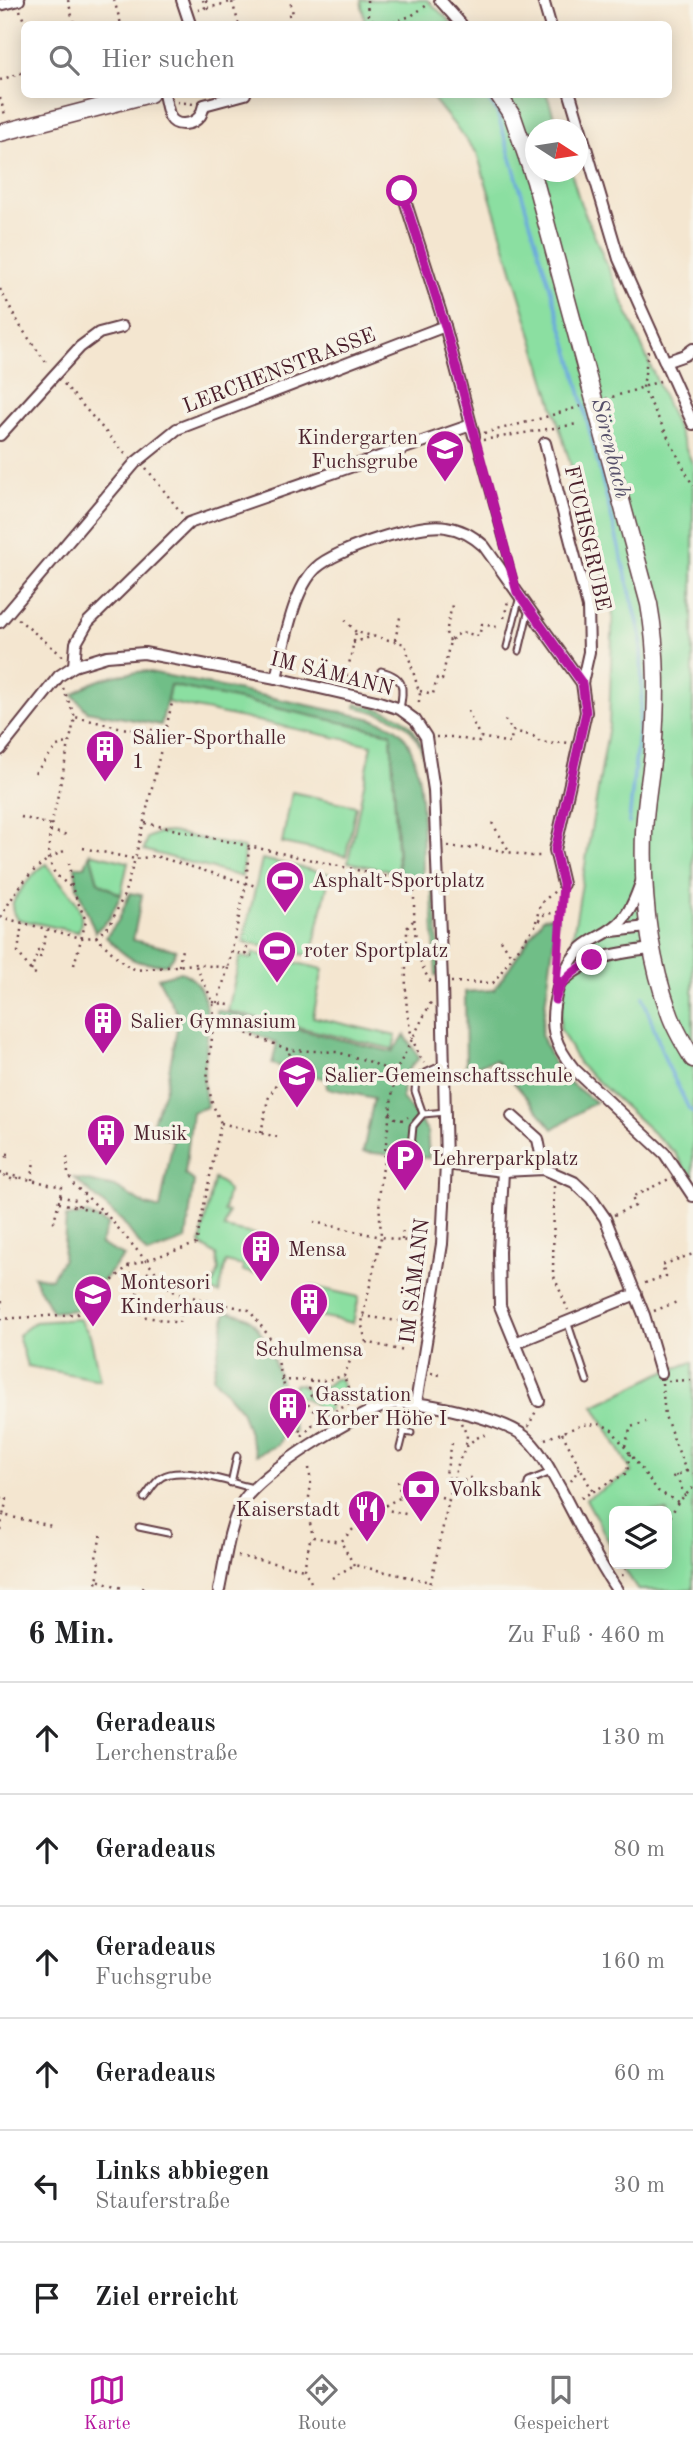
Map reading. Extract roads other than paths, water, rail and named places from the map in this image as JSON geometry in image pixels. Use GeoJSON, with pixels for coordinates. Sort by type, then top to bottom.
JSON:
{"type":"FeatureCollection","features":[{"type":"Feature","properties":{"kind":"street"},"geometry":{"type":"LineString","coordinates":[[182,0],[189,21]]}},
{"type":"Feature","properties":{"kind":"street"},"geometry":{"type":"LineString","coordinates":[[440,0],[458,21]]}},
{"type":"Feature","properties":{"kind":"street"},"geometry":{"type":"LineString","coordinates":[[543,0],[549,21]]}},
{"type":"Feature","properties":{"kind":"street"},"geometry":{"type":"LineString","coordinates":[[0,5],[20,5]]}},
{"type":"Feature","properties":{"kind":"street"},"geometry":{"type":"LineString","coordinates":[[3,125],[131,98]]}},
{"type":"Feature","properties":{"kind":"street"},"geometry":{"type":"LineString","coordinates":[[165,98],[174,122],[183,125],[200,116],[204,105],[230,98]]}},
{"type":"Feature","properties":{"kind":"street"},"geometry":{"type":"LineString","coordinates":[[501,98],[513,117],[535,181],[651,616],[656,642],[656,680],[653,750],[644,830],[647,927],[669,1013],[693,1059]]}},
{"type":"Feature","properties":{"kind":"street"},"geometry":{"type":"LineString","coordinates":[[571,98],[619,259],[693,424]]}},
{"type":"Feature","properties":{"kind":"street"},"geometry":{"type":"LineString","coordinates":[[74,666],[76,643],[88,622],[189,523],[474,434],[445,326],[402,191]]}},
{"type":"Feature","properties":{"kind":"street","name":"LERCHENSTRASSE"},"geometry":{"type":"LineString","coordinates":[[0,622],[135,463],[177,429],[445,326]]}},
{"type":"Feature","properties":{"kind":"street"},"geometry":{"type":"LineString","coordinates":[[0,435],[80,347],[99,333],[122,327]]}},
{"type":"Feature","properties":{"kind":"street"},"geometry":{"type":"LineString","coordinates":[[665,362],[693,349]]}},
{"type":"Feature","properties":{"kind":"street","name":"FUCHSGRUBE"},"geometry":{"type":"LineString","coordinates":[[545,443],[588,607],[589,652],[582,683],[586,712],[555,850],[563,884]]}},
{"type":"Feature","properties":{"kind":"street"},"geometry":{"type":"LineString","coordinates":[[276,678],[301,590],[316,568],[343,551],[431,526],[447,527],[473,536],[484,546],[582,683]]}},
{"type":"Feature","properties":{"kind":"street","name":"IM SÄMANN"},"geometry":{"type":"LineString","coordinates":[[0,750],[59,676],[74,666],[107,656],[144,653],[276,678],[376,701],[400,709],[415,720],[426,737],[432,766],[437,844],[446,1164],[442,1244],[416,1403]]}},
{"type":"Feature","properties":{"kind":"street"},"geometry":{"type":"LineString","coordinates":[[612,931],[627,913],[644,877]]}},
{"type":"Feature","properties":{"kind":"street"},"geometry":{"type":"LineString","coordinates":[[647,927],[612,931],[584,946],[572,960],[555,1000],[555,1036],[562,1054],[573,1069],[665,1154],[693,1196]]}},
{"type":"Feature","properties":{"kind":"street"},"geometry":{"type":"LineString","coordinates":[[561,983],[592,960],[612,953],[651,949]]}},
{"type":"Feature","properties":{"kind":"street"},"geometry":{"type":"LineString","coordinates":[[512,1115],[538,1139],[549,1171]]}},
{"type":"Feature","properties":{"kind":"street"},"geometry":{"type":"LineString","coordinates":[[446,1164],[503,1171],[549,1171],[573,1182],[591,1198],[605,1218],[636,1294],[661,1373]]}},
{"type":"Feature","properties":{"kind":"street"},"geometry":{"type":"LineString","coordinates":[[503,1171],[500,1306],[539,1401]]}},
{"type":"Feature","properties":{"kind":"street"},"geometry":{"type":"LineString","coordinates":[[515,1343],[636,1294]]}},
{"type":"Feature","properties":{"kind":"street"},"geometry":{"type":"LineString","coordinates":[[219,1590],[235,1520],[253,1488],[338,1429],[377,1409],[398,1403],[416,1403],[462,1413],[495,1422],[522,1434],[535,1447],[551,1472],[617,1590]]}},
{"type":"Feature","properties":{"kind":"lane"},"geometry":{"type":"LineString","coordinates":[[474,434],[516,591],[508,647]]}},
{"type":"Feature","properties":{"kind":"lane"},"geometry":{"type":"LineString","coordinates":[[519,651],[529,609]]}},
{"type":"Feature","properties":{"kind":"lane"},"geometry":{"type":"LineString","coordinates":[[381,671],[394,674],[402,683],[400,709]]}},
{"type":"Feature","properties":{"kind":"lane"},"geometry":{"type":"LineString","coordinates":[[423,1114],[415,1091],[416,1080],[445,1064]]}},
{"type":"Feature","properties":{"kind":"lane"},"geometry":{"type":"LineString","coordinates":[[411,1157],[413,1126],[423,1114],[446,1112]]}},
{"type":"Feature","properties":{"kind":"lane"},"geometry":{"type":"LineString","coordinates":[[569,1320],[587,1381]]}},
{"type":"Feature","properties":{"kind":"lane"},"geometry":{"type":"LineString","coordinates":[[398,1403],[404,1432],[400,1448]]}},
{"type":"Feature","properties":{"kind":"lane"},"geometry":{"type":"LineString","coordinates":[[404,1432],[411,1433]]}},
{"type":"Feature","properties":{"kind":"lane"},"geometry":{"type":"LineString","coordinates":[[231,1483],[237,1456]]}},
{"type":"Feature","properties":{"kind":"lane"},"geometry":{"type":"LineString","coordinates":[[145,1498],[157,1480],[164,1475],[180,1472],[200,1480],[253,1488]]}},
{"type":"Feature","properties":{"kind":"lane"},"geometry":{"type":"LineString","coordinates":[[526,1490],[529,1482],[551,1472]]}},
{"type":"Feature","properties":{"kind":"lane"},"geometry":{"type":"LineString","coordinates":[[139,1527],[167,1533]]}},
{"type":"Feature","properties":{"kind":"waterway","name":"Sörenbach"},"geometry":{"type":"LineString","coordinates":[[487,98],[497,112],[572,360],[641,635],[642,694],[629,823]]}},
{"type":"Feature","properties":{"kind":"waterway","name":"Sörenbach"},"geometry":{"type":"LineString","coordinates":[[643,997],[666,1062],[693,1112]]}},
{"type":"Feature","properties":{"kind":"place","name":"Kindergarten Fuchsgrube"},"geometry":{"type":"Point","coordinates":[445,483]}},
{"type":"Feature","properties":{"kind":"place","name":"Salier-Sporthalle 1"},"geometry":{"type":"Point","coordinates":[105,783]}},
{"type":"Feature","properties":{"kind":"place","name":"Asphalt-Sportplatz"},"geometry":{"type":"Point","coordinates":[285,914]}},
{"type":"Feature","properties":{"kind":"place","name":"roter Sportplatz"},"geometry":{"type":"Point","coordinates":[277,984]}},
{"type":"Feature","properties":{"kind":"place","name":"Salier Gymnasium"},"geometry":{"type":"Point","coordinates":[103,1055]}},
{"type":"Feature","properties":{"kind":"place","name":"Salier-Gemeinschaftsschule"},"geometry":{"type":"Point","coordinates":[297,1109]}},
{"type":"Feature","properties":{"kind":"place","name":"Musik"},"geometry":{"type":"Point","coordinates":[106,1167]}},
{"type":"Feature","properties":{"kind":"place","name":"Lehrerparkplatz"},"geometry":{"type":"Point","coordinates":[405,1192]}},
{"type":"Feature","properties":{"kind":"place","name":"Mensa"},"geometry":{"type":"Point","coordinates":[261,1283]}},
{"type":"Feature","properties":{"kind":"place","name":"Montesori Kinderhaus"},"geometry":{"type":"Point","coordinates":[93,1328]}},
{"type":"Feature","properties":{"kind":"place","name":"Schulmensa"},"geometry":{"type":"Point","coordinates":[309,1336]}},
{"type":"Feature","properties":{"kind":"place","name":"Gasstation Korber Höhe I"},"geometry":{"type":"Point","coordinates":[288,1440]}},
{"type":"Feature","properties":{"kind":"place","name":"Volksbank"},"geometry":{"type":"Point","coordinates":[421,1523]}},
{"type":"Feature","properties":{"kind":"place","name":"Kaiserstadt"},"geometry":{"type":"Point","coordinates":[367,1543]}}]}
